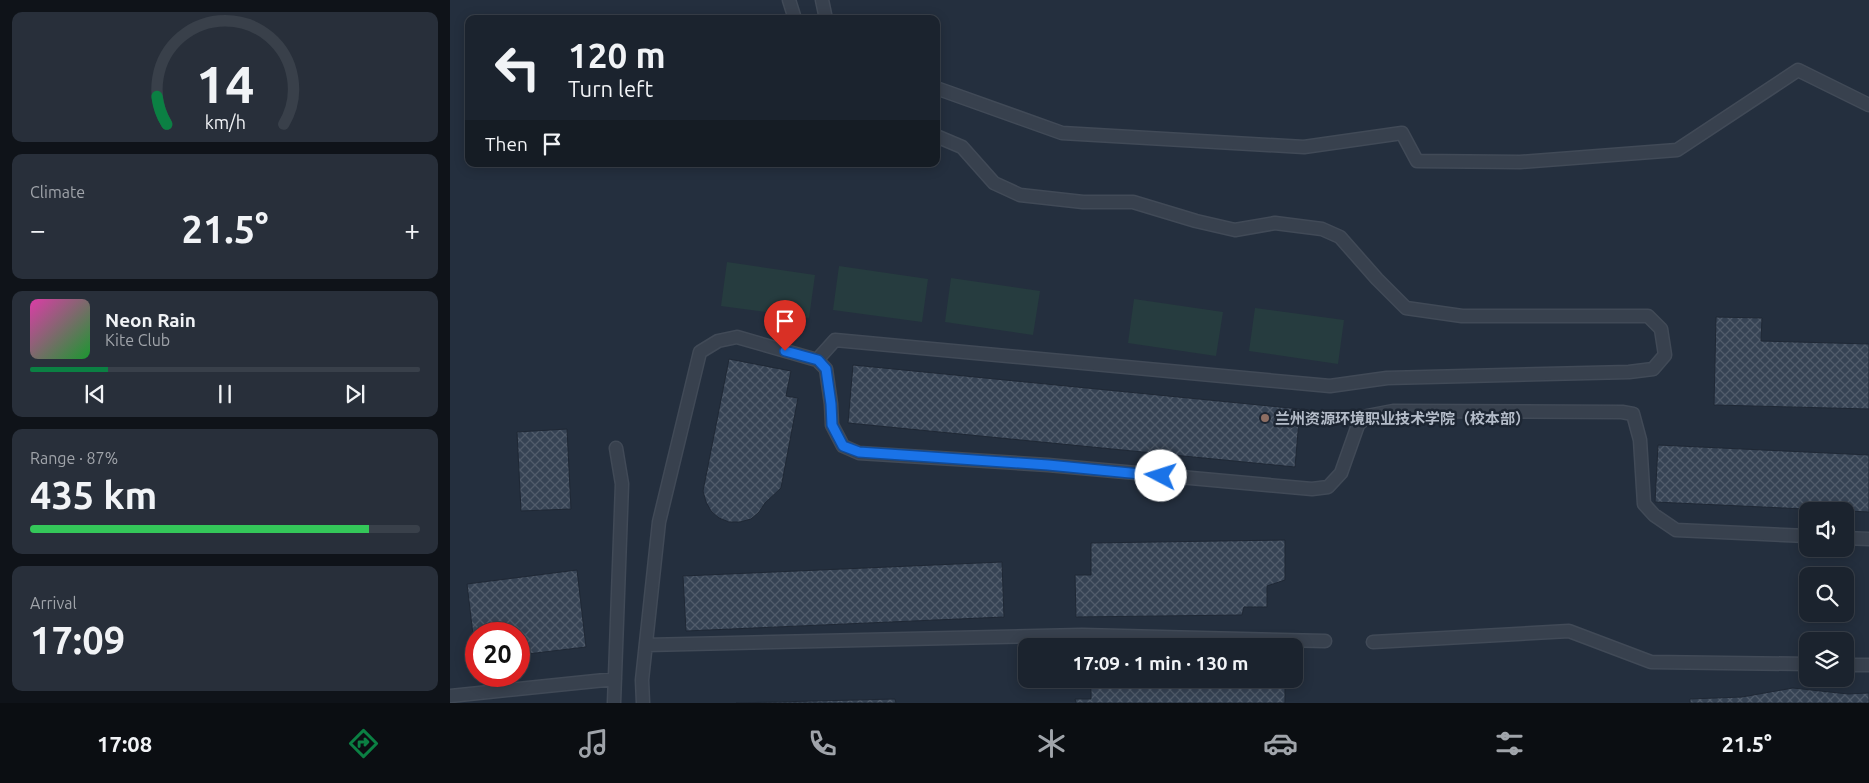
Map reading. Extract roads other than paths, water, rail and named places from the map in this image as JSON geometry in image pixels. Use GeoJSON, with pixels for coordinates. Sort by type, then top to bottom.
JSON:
{"type":"FeatureCollection","features":[{"type":"Feature","properties":{"kind":"lane"},"geometry":{"type":"LineString","coordinates":[[789,0],[794,15]]}},
{"type":"Feature","properties":{"kind":"lane"},"geometry":{"type":"LineString","coordinates":[[822,0],[825,15]]}},
{"type":"Feature","properties":{"kind":"lane"},"geometry":{"type":"LineString","coordinates":[[940,89],[1062,133],[1304,147],[1402,133],[1417,162],[1520,162],[1677,150],[1798,70],[1869,105]]}},
{"type":"Feature","properties":{"kind":"lane"},"geometry":{"type":"LineString","coordinates":[[818,360],[835,340],[1330,386],[1387,378],[1629,372],[1653,369],[1665,355],[1661,329],[1648,316],[1462,316],[1406,308],[1340,237],[1322,229],[1275,224],[1235,230],[1196,221],[1133,202],[1083,202],[1020,195],[994,183],[962,147],[940,138]]}},
{"type":"Feature","properties":{"kind":"lane"},"geometry":{"type":"LineString","coordinates":[[643,703],[642,680],[659,522],[700,352],[718,341],[737,337],[818,360],[826,369],[832,425],[843,446],[859,452],[1048,465],[1312,489],[1328,486],[1341,473],[1358,425],[1367,416],[1393,411],[1622,412],[1633,414],[1640,440],[1644,504],[1654,515],[1676,530],[1799,536]]}},
{"type":"Feature","properties":{"kind":"lane"},"geometry":{"type":"LineString","coordinates":[[614,703],[622,484],[616,448]]}},
{"type":"Feature","properties":{"kind":"lane"},"geometry":{"type":"LineString","coordinates":[[1854,538],[1869,539]]}},
{"type":"Feature","properties":{"kind":"lane"},"geometry":{"type":"LineString","coordinates":[[1373,642],[1569,631],[1651,662],[1799,664]]}},
{"type":"Feature","properties":{"kind":"lane"},"geometry":{"type":"LineString","coordinates":[[646,645],[1082,635],[1325,641]]}},
{"type":"Feature","properties":{"kind":"lane"},"geometry":{"type":"LineString","coordinates":[[1854,665],[1869,665]]}},
{"type":"Feature","properties":{"kind":"lane"},"geometry":{"type":"LineString","coordinates":[[450,696],[614,679]]}},
{"type":"Feature","properties":{"kind":"place","name":"兰州资源环境职业技术学院（校本部）"},"geometry":{"type":"Point","coordinates":[1265,418]}}]}
